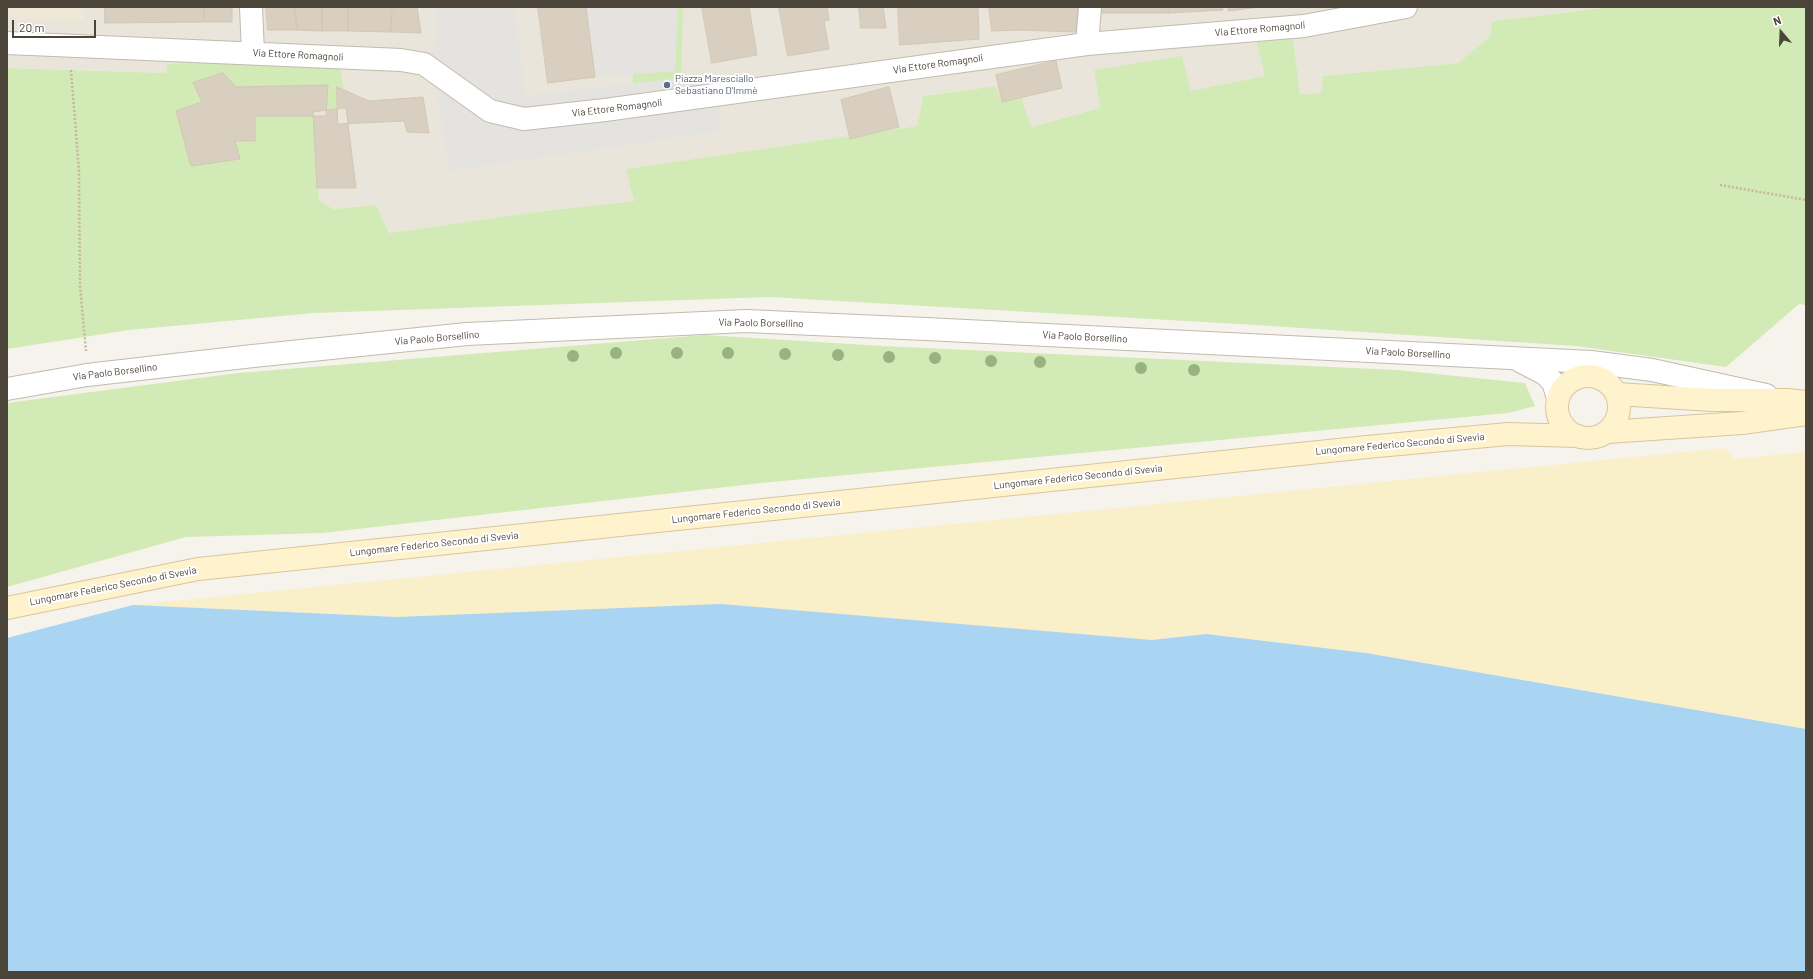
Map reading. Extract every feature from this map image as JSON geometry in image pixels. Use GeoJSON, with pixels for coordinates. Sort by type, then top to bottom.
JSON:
{"type":"FeatureCollection","features":[{"type":"Feature","properties":{"kind":"street"},"geometry":{"type":"LineString","coordinates":[[250,7],[253,53]]}},
{"type":"Feature","properties":{"kind":"street"},"geometry":{"type":"LineString","coordinates":[[1087,44],[1090,7]]}},
{"type":"Feature","properties":{"kind":"street","name":"Via Ettore Romagnoli"},"geometry":{"type":"LineString","coordinates":[[7,43],[401,60],[424,64],[490,111],[524,119],[605,110],[1087,44],[1304,26],[1361,11],[1406,7]]}},
{"type":"Feature","properties":{"kind":"street","name":"Via Paolo Borsellino"},"geometry":{"type":"LineString","coordinates":[[7,388],[87,375],[467,334],[746,321],[1555,361],[1586,376]]}},
{"type":"Feature","properties":{"kind":"street","name":"Via Paolo Borsellino"},"geometry":{"type":"LineString","coordinates":[[1518,359],[1545,374],[1553,382],[1557,402]]}},
{"type":"Feature","properties":{"kind":"street"},"geometry":{"type":"LineString","coordinates":[[1555,361],[1591,362],[1652,370],[1796,401]]}},
{"type":"Feature","properties":{"kind":"street"},"geometry":{"type":"LineString","coordinates":[[1608,432],[1615,424],[1619,414],[1620,404],[1617,394],[1612,386],[1605,380],[1596,376],[1586,376],[1568,382],[1562,390],[1557,402],[1558,416],[1563,425],[1570,432],[1578,436],[1588,438],[1608,432],[1742,422],[1806,414]]}},
{"type":"Feature","properties":{"kind":"street"},"geometry":{"type":"LineString","coordinates":[[1617,394],[1712,400],[1796,401]]}},
{"type":"Feature","properties":{"kind":"street","name":"Lungomare Federico Secondo di Svevia"},"geometry":{"type":"LineString","coordinates":[[1508,434],[1540,422],[1557,402]]}},
{"type":"Feature","properties":{"kind":"street","name":"Lungomare Federico Secondo di Svevia"},"geometry":{"type":"LineString","coordinates":[[7,608],[198,569],[1367,447],[1508,434],[1578,436]]}},
{"type":"Feature","properties":{"kind":"path"},"geometry":{"type":"LineString","coordinates":[[69,46],[79,171],[80,286],[87,375]]}},
{"type":"Feature","properties":{"kind":"path"},"geometry":{"type":"LineString","coordinates":[[1720,185],[1806,200]]}},
{"type":"Feature","properties":{"kind":"shaded area"},"geometry":{"type":"Polygon","coordinates":[[[7,7],[1612,7],[1492,21],[1490,36],[1458,63],[1324,76],[1322,93],[1300,94],[1293,39],[1265,76],[1191,92],[1094,70],[1100,108],[1031,127],[1021,95],[1000,99],[995,86],[923,96],[917,126],[627,169],[634,201],[527,213],[389,233],[376,205],[333,209],[319,200],[313,112],[167,64],[166,73],[7,68],[7,7]]]}},
{"type":"Feature","properties":{"kind":"shaded area"},"geometry":{"type":"Polygon","coordinates":[[[7,7],[84,7],[84,21],[7,18],[7,7]]]}},
{"type":"Feature","properties":{"kind":"shaded area","name":"Piazza Maresciallo Sebastiano D'Immè"},"geometry":{"type":"Polygon","coordinates":[[[435,7],[514,7],[525,96],[713,74],[721,131],[449,171],[431,53],[437,39],[435,7]]]}},
{"type":"Feature","properties":{"kind":"shaded area"},"geometry":{"type":"Polygon","coordinates":[[[586,7],[678,7],[675,71],[595,77],[586,7]]]}},
{"type":"Feature","properties":{"kind":"green space"},"geometry":{"type":"Polygon","coordinates":[[[678,7],[683,7],[681,80],[633,88],[633,74],[675,71],[678,7]]]}},
{"type":"Feature","properties":{"kind":"green space"},"geometry":{"type":"Polygon","coordinates":[[[1612,7],[1806,7],[1806,305],[1799,304],[1726,367],[1576,346],[1256,325],[769,297],[314,313],[129,330],[7,349],[7,68],[166,73],[167,64],[339,59],[346,108],[313,113],[319,200],[333,209],[376,205],[389,233],[527,213],[634,201],[626,169],[917,126],[923,96],[996,86],[1000,99],[1021,95],[1031,127],[1100,108],[1094,70],[1182,56],[1191,91],[1265,76],[1257,42],[1293,39],[1300,94],[1321,93],[1323,76],[1458,63],[1490,36],[1492,21],[1612,7]]]}},
{"type":"Feature","properties":{"kind":"green space"},"geometry":{"type":"Polygon","coordinates":[[[705,335],[882,346],[1397,370],[1525,383],[1535,406],[1508,413],[761,483],[322,533],[186,537],[7,587],[7,403],[238,373],[705,335]]]}},
{"type":"Feature","properties":{"kind":"sand"},"geometry":{"type":"Polygon","coordinates":[[[1725,448],[1735,459],[1806,452],[1806,729],[1366,653],[1206,634],[1152,640],[397,617],[133,605],[1725,448]]]}},
{"type":"Feature","properties":{"kind":"water"},"geometry":{"type":"Polygon","coordinates":[[[721,604],[1152,640],[1206,634],[1366,653],[1806,729],[1806,972],[7,972],[7,638],[133,605],[397,617],[721,604]]]}},
{"type":"Feature","properties":{"kind":"building"},"geometry":{"type":"Polygon","coordinates":[[[105,7],[204,7],[204,22],[105,23],[105,7]]]}},
{"type":"Feature","properties":{"kind":"building"},"geometry":{"type":"Polygon","coordinates":[[[204,7],[232,7],[232,22],[204,22],[204,7]]]}},
{"type":"Feature","properties":{"kind":"building"},"geometry":{"type":"Polygon","coordinates":[[[266,7],[294,7],[298,30],[268,30],[266,7]]]}},
{"type":"Feature","properties":{"kind":"building"},"geometry":{"type":"Polygon","coordinates":[[[294,7],[322,7],[322,31],[298,30],[294,7]]]}},
{"type":"Feature","properties":{"kind":"building"},"geometry":{"type":"Polygon","coordinates":[[[322,7],[348,7],[348,31],[322,31],[322,7]]]}},
{"type":"Feature","properties":{"kind":"building"},"geometry":{"type":"Polygon","coordinates":[[[348,7],[392,7],[391,32],[348,31],[348,7]]]}},
{"type":"Feature","properties":{"kind":"building"},"geometry":{"type":"Polygon","coordinates":[[[391,7],[417,7],[421,33],[391,32],[391,7]]]}},
{"type":"Feature","properties":{"kind":"building"},"geometry":{"type":"Polygon","coordinates":[[[538,7],[586,7],[595,77],[548,83],[538,7]]]}},
{"type":"Feature","properties":{"kind":"building"},"geometry":{"type":"Polygon","coordinates":[[[702,7],[749,7],[757,55],[712,63],[702,7]]]}},
{"type":"Feature","properties":{"kind":"building"},"geometry":{"type":"Polygon","coordinates":[[[779,7],[827,7],[829,20],[824,21],[829,49],[788,56],[779,7]]]}},
{"type":"Feature","properties":{"kind":"building"},"geometry":{"type":"Polygon","coordinates":[[[859,7],[883,7],[886,28],[861,28],[859,7]]]}},
{"type":"Feature","properties":{"kind":"building"},"geometry":{"type":"Polygon","coordinates":[[[898,7],[978,7],[979,39],[900,45],[898,7]]]}},
{"type":"Feature","properties":{"kind":"building"},"geometry":{"type":"Polygon","coordinates":[[[989,7],[1078,7],[1076,32],[1019,30],[992,31],[989,7]]]}},
{"type":"Feature","properties":{"kind":"building"},"geometry":{"type":"Polygon","coordinates":[[[1098,7],[1168,7],[1169,13],[1098,13],[1098,7]]]}},
{"type":"Feature","properties":{"kind":"building"},"geometry":{"type":"Polygon","coordinates":[[[1168,7],[1222,7],[1223,10],[1169,13],[1168,7]]]}},
{"type":"Feature","properties":{"kind":"building"},"geometry":{"type":"Polygon","coordinates":[[[1228,7],[1260,7],[1229,11],[1228,7]]]}},
{"type":"Feature","properties":{"kind":"building"},"geometry":{"type":"Polygon","coordinates":[[[1056,61],[1062,88],[1002,102],[996,75],[1056,61]]]}},
{"type":"Feature","properties":{"kind":"building"},"geometry":{"type":"Polygon","coordinates":[[[223,73],[236,87],[328,85],[326,116],[255,116],[255,141],[235,141],[240,159],[191,166],[176,111],[202,102],[193,83],[223,73]]]}},
{"type":"Feature","properties":{"kind":"building"},"geometry":{"type":"Polygon","coordinates":[[[337,87],[369,101],[423,97],[429,133],[407,132],[404,121],[338,124],[337,87]]]}},
{"type":"Feature","properties":{"kind":"building"},"geometry":{"type":"Polygon","coordinates":[[[889,87],[899,127],[850,139],[841,100],[889,87]]]}},
{"type":"Feature","properties":{"kind":"building"},"geometry":{"type":"Polygon","coordinates":[[[346,108],[356,188],[317,188],[313,112],[346,108]]]}},
{"type":"Feature","properties":{"kind":"place","name":"Piazza Maresciallo Sebastiano D'Immè"},"geometry":{"type":"Point","coordinates":[667,85]}}]}
